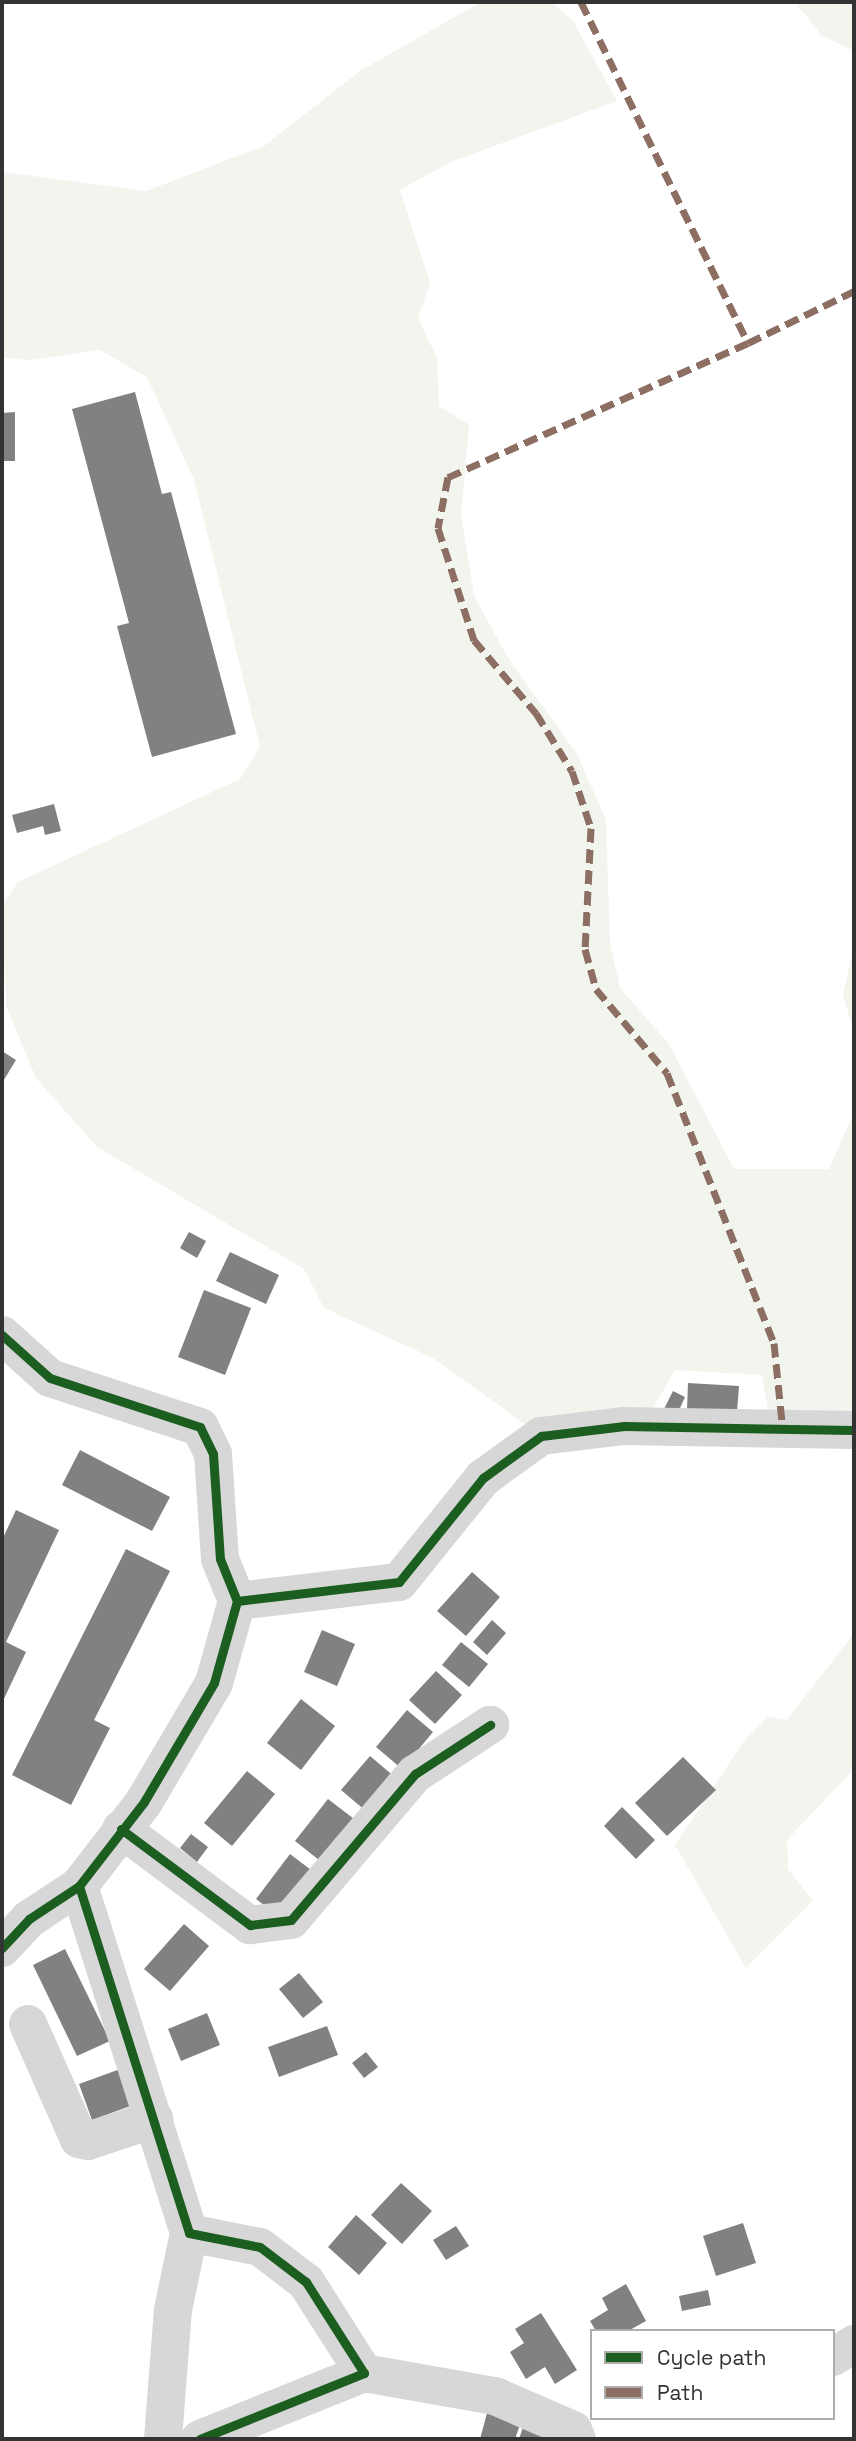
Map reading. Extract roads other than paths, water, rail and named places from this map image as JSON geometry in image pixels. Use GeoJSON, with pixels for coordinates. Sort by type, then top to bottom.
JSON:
{"type":"FeatureCollection","features":[{"type":"Feature","properties":{"kind":"street"},"geometry":{"type":"LineString","coordinates":[[2,1335],[50,1378],[200,1427],[213,1454],[220,1559],[237,1601],[214,1683],[144,1802],[79,1886],[29,1919],[2,1948]]}},
{"type":"Feature","properties":{"kind":"street"},"geometry":{"type":"LineString","coordinates":[[237,1601],[399,1582],[483,1478],[541,1436],[624,1426],[854,1430]]}},
{"type":"Feature","properties":{"kind":"street"},"geometry":{"type":"LineString","coordinates":[[121,1829],[250,1924],[291,1920],[415,1774],[490,1725]]}},
{"type":"Feature","properties":{"kind":"street"},"geometry":{"type":"LineString","coordinates":[[79,1886],[189,2233],[173,2310],[163,2439]]}},
{"type":"Feature","properties":{"kind":"street"},"geometry":{"type":"LineString","coordinates":[[27,2024],[79,2139],[88,2141],[154,2119]]}},
{"type":"Feature","properties":{"kind":"street"},"geometry":{"type":"LineString","coordinates":[[189,2233],[260,2247],[306,2282],[364,2372]]}},
{"type":"Feature","properties":{"kind":"street"},"geometry":{"type":"LineString","coordinates":[[835,2356],[854,2344]]}},
{"type":"Feature","properties":{"kind":"street"},"geometry":{"type":"LineString","coordinates":[[213,2437],[364,2372],[495,2396],[566,2430],[590,2420]]}}]}
